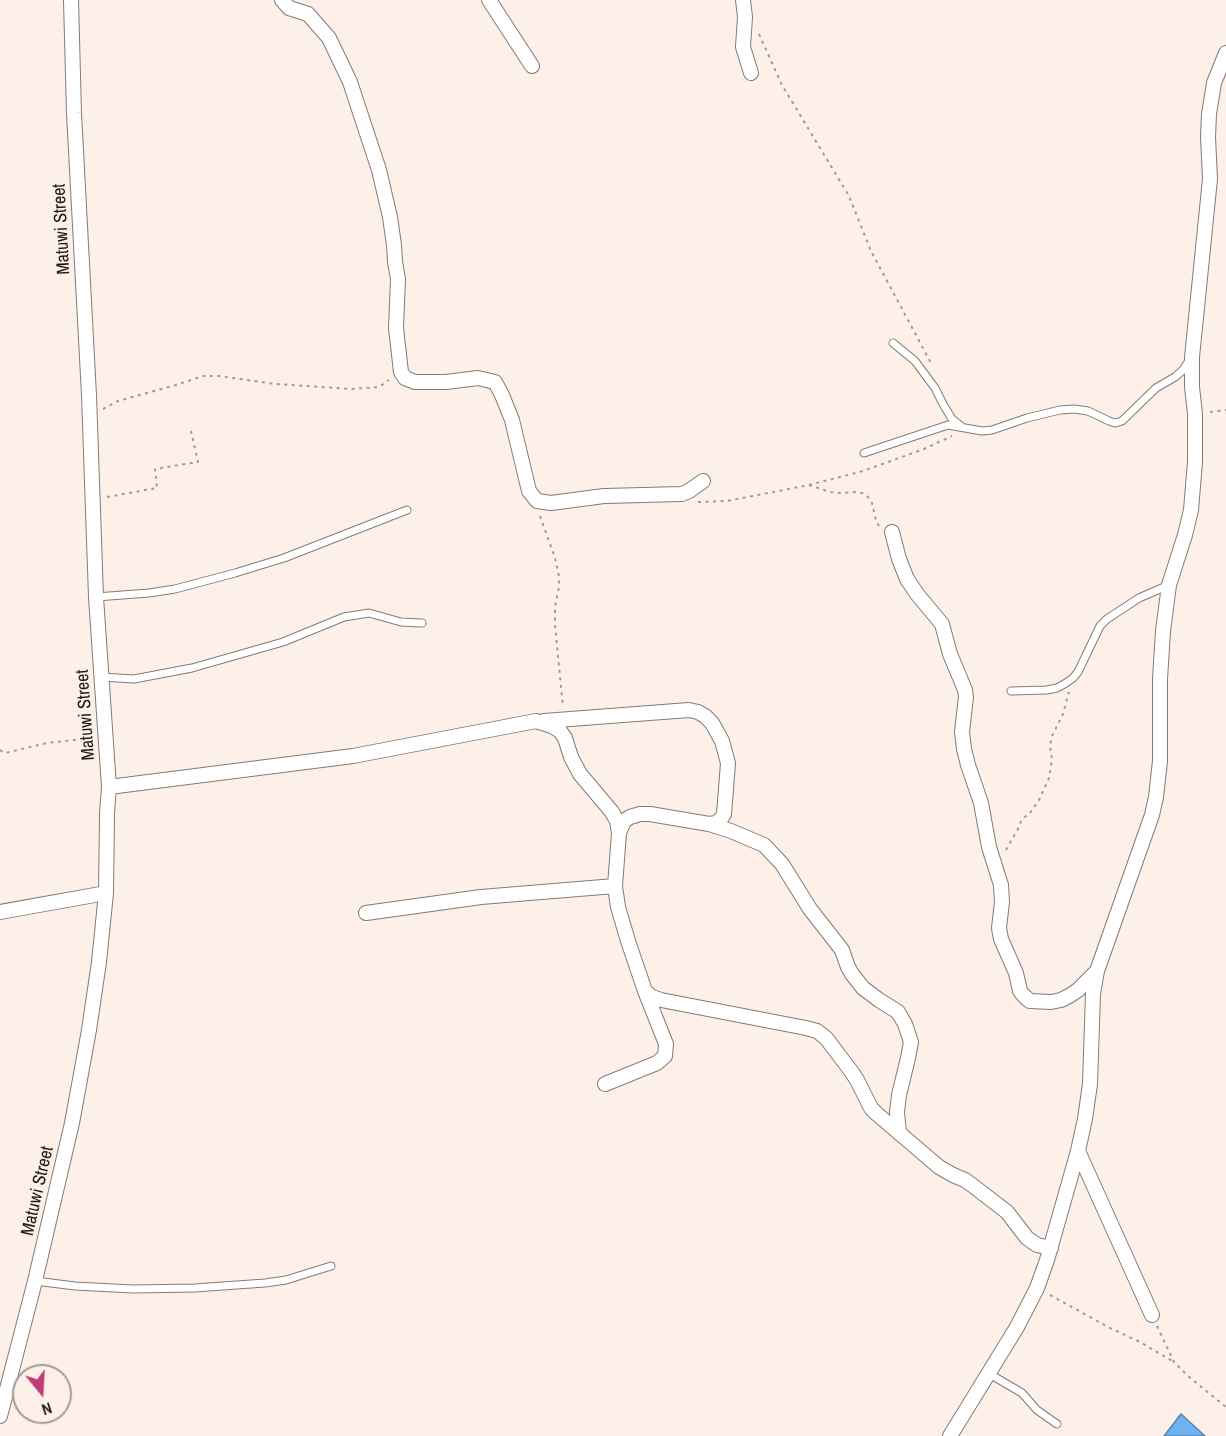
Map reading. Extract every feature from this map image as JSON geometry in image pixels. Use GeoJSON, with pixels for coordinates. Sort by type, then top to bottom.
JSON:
{"type":"FeatureCollection","features":[{"type":"Feature","properties":{"kind":"street","name":"Matuwi Street"},"geometry":{"type":"LineString","coordinates":[[0,1416],[72,1123],[99,962],[106,893],[106,813],[109,788],[96,597],[71,0]]}},
{"type":"Feature","properties":{"kind":"street"},"geometry":{"type":"LineString","coordinates":[[282,0],[289,8],[308,14],[329,38],[350,82],[379,170],[390,217],[398,279],[396,328],[401,372],[405,378],[415,382],[446,382],[478,378],[495,382],[512,420],[529,490],[537,501],[550,503],[604,496],[682,494],[702,481]]}},
{"type":"Feature","properties":{"kind":"street"},"geometry":{"type":"LineString","coordinates":[[489,0],[532,66]]}},
{"type":"Feature","properties":{"kind":"street"},"geometry":{"type":"LineString","coordinates":[[743,0],[745,17],[743,47],[752,73]]}},
{"type":"Feature","properties":{"kind":"street"},"geometry":{"type":"LineString","coordinates":[[950,1436],[1017,1327],[1037,1288],[1051,1248],[1085,1119],[1090,1083],[1097,971],[1152,815],[1156,797],[1161,760],[1160,679],[1163,631],[1169,585],[1191,510],[1195,462],[1192,357],[1210,179],[1208,137],[1211,96],[1217,72],[1226,53]]}},
{"type":"Feature","properties":{"kind":"street"},"geometry":{"type":"LineString","coordinates":[[892,532],[907,579],[942,624],[950,654],[965,690],[962,732],[964,749],[981,803],[989,847],[1001,885],[1000,939],[1016,973],[1020,991],[1030,1001],[1061,1000],[1078,990],[1097,971]]}},
{"type":"Feature","properties":{"kind":"street"},"geometry":{"type":"LineString","coordinates":[[109,788],[353,756],[536,722],[689,710],[698,712],[712,723],[722,741],[728,763],[724,814],[716,823],[709,824]]}},
{"type":"Feature","properties":{"kind":"street"},"geometry":{"type":"LineString","coordinates":[[536,722],[552,726],[560,731],[565,738],[575,766],[617,821],[619,833],[615,886],[620,915],[645,991],[666,1044],[665,1056],[657,1063],[605,1084]]}},
{"type":"Feature","properties":{"kind":"street"},"geometry":{"type":"LineString","coordinates":[[619,833],[624,821],[640,814],[709,824],[764,845],[782,864],[810,909],[837,942],[852,974],[863,988],[898,1012],[905,1024],[910,1042],[899,1095],[897,1112],[899,1133]]}},
{"type":"Feature","properties":{"kind":"street"},"geometry":{"type":"LineString","coordinates":[[366,913],[481,897],[615,886]]}},
{"type":"Feature","properties":{"kind":"street"},"geometry":{"type":"LineString","coordinates":[[0,912],[106,893]]}},
{"type":"Feature","properties":{"kind":"street"},"geometry":{"type":"LineString","coordinates":[[645,991],[661,1000],[817,1031],[826,1038],[852,1071],[871,1108],[939,1167],[965,1180],[1007,1212],[1027,1238],[1037,1245],[1051,1248]]}},
{"type":"Feature","properties":{"kind":"street"},"geometry":{"type":"LineString","coordinates":[[1078,1151],[1152,1315]]}},
{"type":"Feature","properties":{"kind":"lane"},"geometry":{"type":"LineString","coordinates":[[893,343],[915,361],[935,387],[952,419],[963,427]]}},
{"type":"Feature","properties":{"kind":"lane"},"geometry":{"type":"LineString","coordinates":[[864,453],[948,425],[982,431],[993,430],[1060,410],[1088,411],[1115,423],[1122,421],[1156,388],[1183,370],[1192,357]]}},
{"type":"Feature","properties":{"kind":"lane"},"geometry":{"type":"LineString","coordinates":[[96,597],[175,589],[235,573],[284,558],[407,510]]}},
{"type":"Feature","properties":{"kind":"lane"},"geometry":{"type":"LineString","coordinates":[[1011,691],[1058,688],[1073,678],[1100,626],[1107,619],[1139,598],[1169,585]]}},
{"type":"Feature","properties":{"kind":"lane"},"geometry":{"type":"LineString","coordinates":[[101,677],[134,679],[192,668],[283,642],[344,617],[369,613],[401,622],[422,623]]}},
{"type":"Feature","properties":{"kind":"lane"},"geometry":{"type":"LineString","coordinates":[[35,1281],[133,1289],[195,1288],[286,1280],[330,1266]]}},
{"type":"Feature","properties":{"kind":"lane"},"geometry":{"type":"LineString","coordinates":[[988,1373],[1022,1393],[1037,1410],[1057,1424]]}},
{"type":"Feature","properties":{"kind":"path"},"geometry":{"type":"LineString","coordinates":[[745,17],[755,26],[782,85],[849,196],[871,251],[932,365]]}},
{"type":"Feature","properties":{"kind":"path"},"geometry":{"type":"LineString","coordinates":[[90,416],[118,401],[203,376],[275,384],[350,388],[379,387],[392,378]]}},
{"type":"Feature","properties":{"kind":"path"},"geometry":{"type":"LineString","coordinates":[[1195,414],[1226,410]]}},
{"type":"Feature","properties":{"kind":"path"},"geometry":{"type":"LineString","coordinates":[[673,495],[691,502],[727,501],[809,485],[863,471],[924,449],[953,436],[963,427]]}},
{"type":"Feature","properties":{"kind":"path"},"geometry":{"type":"LineString","coordinates":[[92,500],[157,489],[155,469],[198,462],[191,431]]}},
{"type":"Feature","properties":{"kind":"path"},"geometry":{"type":"LineString","coordinates":[[809,485],[830,492],[862,493],[872,503],[878,526],[890,529],[892,532]]}},
{"type":"Feature","properties":{"kind":"path"},"geometry":{"type":"LineString","coordinates":[[532,496],[560,576],[555,607],[555,625],[564,719]]}},
{"type":"Feature","properties":{"kind":"path"},"geometry":{"type":"LineString","coordinates":[[995,864],[1014,838],[1022,819],[1030,813],[1039,800],[1049,778],[1052,736],[1063,714],[1073,678]]}},
{"type":"Feature","properties":{"kind":"path"},"geometry":{"type":"LineString","coordinates":[[0,750],[5,753],[47,743],[74,741],[107,745]]}},
{"type":"Feature","properties":{"kind":"path"},"geometry":{"type":"LineString","coordinates":[[1037,1288],[1174,1362],[1226,1407]]}},
{"type":"Feature","properties":{"kind":"path"},"geometry":{"type":"LineString","coordinates":[[1152,1315],[1174,1362]]}},
{"type":"Feature","properties":{"kind":"water"},"geometry":{"type":"Polygon","coordinates":[[[1181,1414],[1205,1436],[1164,1436],[1181,1414]]]}}]}
